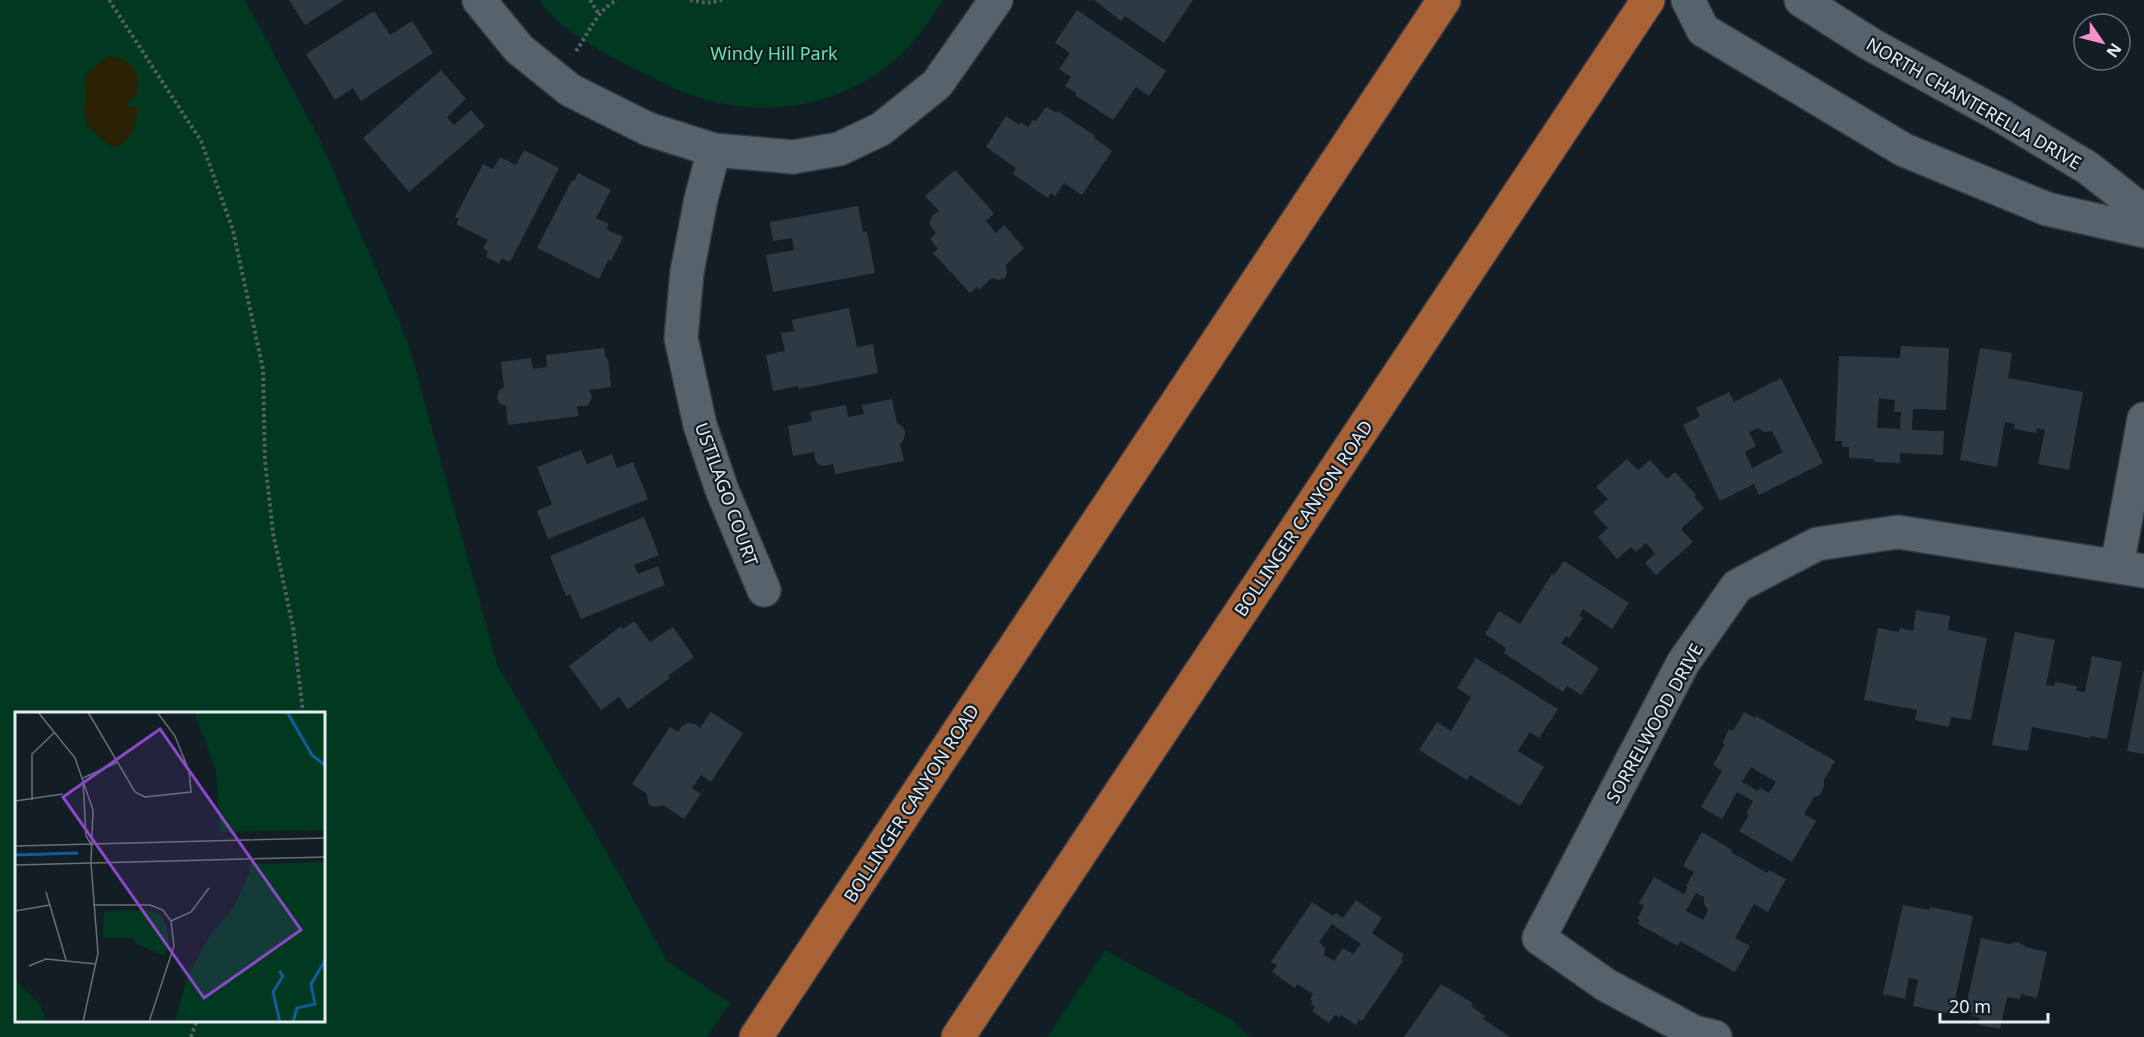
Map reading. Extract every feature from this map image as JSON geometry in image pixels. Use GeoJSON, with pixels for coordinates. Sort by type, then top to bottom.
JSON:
{"type":"FeatureCollection","features":[{"type":"Feature","properties":{"kind":"main road","name":"BOLLINGER CANYON ROAD"},"geometry":{"type":"LineString","coordinates":[[756,1037],[1444,0]]}},
{"type":"Feature","properties":{"kind":"main road","name":"BOLLINGER CANYON ROAD"},"geometry":{"type":"LineString","coordinates":[[958,1037],[1648,0]]}},
{"type":"Feature","properties":{"kind":"street"},"geometry":{"type":"LineString","coordinates":[[479,0],[519,49],[570,90],[648,129],[714,150],[794,157],[839,149],[881,129],[937,84],[996,0]]}},
{"type":"Feature","properties":{"kind":"street"},"geometry":{"type":"LineString","coordinates":[[1688,0],[1703,30],[1904,150],[2047,209],[2144,231]]}},
{"type":"Feature","properties":{"kind":"street","name":"NORTH CHANTERELLA DRIVE"},"geometry":{"type":"LineString","coordinates":[[1801,0],[1872,45],[2000,115],[2088,168],[2144,212]]}},
{"type":"Feature","properties":{"kind":"street","name":"USTILAGO COURT"},"geometry":{"type":"LineString","coordinates":[[714,150],[701,199],[687,272],[681,338],[700,424],[722,490],[764,590]]}},
{"type":"Feature","properties":{"kind":"street"},"geometry":{"type":"LineString","coordinates":[[2130,568],[2144,419]]}},
{"type":"Feature","properties":{"kind":"street","name":"SORRELWOOD DRIVE"},"geometry":{"type":"LineString","coordinates":[[1714,1037],[1694,1032],[1606,985],[1539,938],[1683,663],[1737,586],[1818,544],[1898,532],[2130,568]]}},
{"type":"Feature","properties":{"kind":"path"},"geometry":{"type":"LineString","coordinates":[[109,0],[201,141],[233,230],[263,369],[265,460],[273,533],[293,627],[303,712]]}},
{"type":"Feature","properties":{"kind":"path"},"geometry":{"type":"LineString","coordinates":[[590,0],[598,14]]}},
{"type":"Feature","properties":{"kind":"path"},"geometry":{"type":"LineString","coordinates":[[556,78],[588,34],[598,14],[617,0]]}},
{"type":"Feature","properties":{"kind":"path"},"geometry":{"type":"LineString","coordinates":[[690,0],[707,3],[722,0]]}},
{"type":"Feature","properties":{"kind":"path"},"geometry":{"type":"LineString","coordinates":[[191,1037],[196,1022]]}},
{"type":"Feature","properties":{"kind":"green space"},"geometry":{"type":"Polygon","coordinates":[[[0,0],[245,0],[319,138],[408,342],[497,664],[617,870],[667,961],[730,1003],[707,1037],[0,1037],[0,0]]]}},
{"type":"Feature","properties":{"kind":"green space","name":"Windy Hill Park"},"geometry":{"type":"Polygon","coordinates":[[[539,0],[943,0],[905,51],[858,85],[812,102],[764,108],[715,102],[659,81],[615,59],[567,29],[539,0]]]}},
{"type":"Feature","properties":{"kind":"green space"},"geometry":{"type":"Polygon","coordinates":[[[1105,950],[1234,1021],[1250,1037],[1047,1037],[1105,950]]]}},
{"type":"Feature","properties":{"kind":"sand"},"geometry":{"type":"Polygon","coordinates":[[[109,56],[130,64],[138,81],[136,96],[127,103],[129,107],[137,107],[132,133],[124,143],[112,147],[87,126],[84,110],[86,92],[84,85],[87,73],[109,56]]]}},
{"type":"Feature","properties":{"kind":"building"},"geometry":{"type":"Polygon","coordinates":[[[289,0],[344,0],[305,25],[289,0]]]}},
{"type":"Feature","properties":{"kind":"building"},"geometry":{"type":"Polygon","coordinates":[[[1094,0],[1193,0],[1164,43],[1125,16],[1121,21],[1094,0]]]}},
{"type":"Feature","properties":{"kind":"building"},"geometry":{"type":"Polygon","coordinates":[[[1077,10],[1166,71],[1149,96],[1136,87],[1113,120],[1065,86],[1071,77],[1059,69],[1070,53],[1055,43],[1077,10]]]}},
{"type":"Feature","properties":{"kind":"building"},"geometry":{"type":"Polygon","coordinates":[[[374,11],[390,35],[412,21],[433,53],[361,101],[353,88],[335,100],[306,54],[374,11]]]}},
{"type":"Feature","properties":{"kind":"building"},"geometry":{"type":"Polygon","coordinates":[[[441,70],[466,99],[447,117],[454,125],[471,110],[485,126],[409,192],[363,138],[441,70]]]}},
{"type":"Feature","properties":{"kind":"building"},"geometry":{"type":"Polygon","coordinates":[[[1046,107],[1057,113],[1058,111],[1095,136],[1094,138],[1112,151],[1082,195],[1064,183],[1055,196],[1051,193],[1048,198],[1013,174],[1016,168],[986,147],[1006,116],[1019,125],[1021,122],[1028,127],[1033,120],[1036,121],[1046,107]]]}},
{"type":"Feature","properties":{"kind":"building"},"geometry":{"type":"Polygon","coordinates":[[[524,150],[559,168],[510,262],[502,258],[499,264],[486,257],[488,251],[483,248],[488,240],[456,224],[459,219],[455,217],[483,164],[493,169],[500,157],[516,165],[524,150]]]}},
{"type":"Feature","properties":{"kind":"building"},"geometry":{"type":"Polygon","coordinates":[[[955,170],[994,213],[986,221],[996,233],[1004,225],[1024,248],[1006,265],[1005,278],[999,280],[992,278],[979,290],[977,287],[970,293],[933,253],[938,249],[930,239],[936,233],[930,225],[930,220],[939,211],[925,196],[955,170]]]}},
{"type":"Feature","properties":{"kind":"building"},"geometry":{"type":"Polygon","coordinates":[[[578,173],[611,190],[596,218],[609,224],[606,229],[623,237],[599,279],[537,248],[572,180],[574,181],[578,173]]]}},
{"type":"Feature","properties":{"kind":"building"},"geometry":{"type":"Polygon","coordinates":[[[858,206],[863,232],[867,231],[875,273],[773,292],[766,255],[794,250],[792,238],[773,241],[770,222],[858,206]]]}},
{"type":"Feature","properties":{"kind":"building"},"geometry":{"type":"Polygon","coordinates":[[[849,308],[857,347],[873,344],[878,373],[798,389],[798,386],[773,391],[766,355],[785,351],[781,333],[794,331],[792,320],[849,308]]]}},
{"type":"Feature","properties":{"kind":"building"},"geometry":{"type":"Polygon","coordinates":[[[1901,346],[1949,348],[1946,410],[1913,409],[1912,430],[1944,431],[1943,455],[1900,453],[1900,463],[1849,458],[1849,447],[1842,447],[1842,441],[1835,441],[1839,356],[1900,358],[1901,346]],[[1879,398],[1877,428],[1900,429],[1901,412],[1894,412],[1895,400],[1879,398]]]}},
{"type":"Feature","properties":{"kind":"building"},"geometry":{"type":"Polygon","coordinates":[[[604,348],[606,359],[608,358],[611,387],[589,390],[592,396],[590,402],[587,406],[577,406],[578,416],[508,425],[506,406],[500,404],[497,398],[499,391],[504,387],[501,362],[531,358],[533,369],[547,367],[546,355],[604,348]]]}},
{"type":"Feature","properties":{"kind":"building"},"geometry":{"type":"Polygon","coordinates":[[[1980,348],[2012,353],[2008,378],[2083,392],[2069,470],[2038,464],[2045,430],[2037,428],[2036,433],[2014,429],[2015,424],[2005,422],[1997,467],[1960,460],[1980,348]]]}},
{"type":"Feature","properties":{"kind":"building"},"geometry":{"type":"Polygon","coordinates":[[[1781,378],[1823,463],[1759,495],[1754,484],[1720,501],[1683,425],[1700,416],[1696,408],[1729,392],[1734,402],[1781,378]],[[1758,428],[1749,432],[1756,446],[1745,452],[1752,468],[1783,452],[1772,431],[1764,432],[1758,428]]]}},
{"type":"Feature","properties":{"kind":"building"},"geometry":{"type":"Polygon","coordinates":[[[892,399],[897,423],[903,427],[905,432],[900,444],[904,461],[835,474],[833,464],[823,466],[818,464],[814,452],[793,456],[788,426],[812,421],[810,412],[846,405],[848,417],[864,414],[862,405],[892,399]]]}},
{"type":"Feature","properties":{"kind":"building"},"geometry":{"type":"Polygon","coordinates":[[[581,450],[587,464],[612,454],[617,468],[633,462],[648,499],[548,539],[537,511],[552,504],[537,467],[581,450]]]}},
{"type":"Feature","properties":{"kind":"building"},"geometry":{"type":"Polygon","coordinates":[[[1627,459],[1638,470],[1650,460],[1667,479],[1675,472],[1696,495],[1694,497],[1704,508],[1681,529],[1693,542],[1656,575],[1645,563],[1655,553],[1646,543],[1636,552],[1631,547],[1617,559],[1598,537],[1608,528],[1593,512],[1608,499],[1596,487],[1627,459]]]}},
{"type":"Feature","properties":{"kind":"building"},"geometry":{"type":"Polygon","coordinates":[[[644,517],[659,555],[634,565],[638,574],[658,566],[665,585],[581,619],[570,594],[566,596],[550,556],[644,517]]]}},
{"type":"Feature","properties":{"kind":"building"},"geometry":{"type":"Polygon","coordinates":[[[1564,561],[1629,603],[1612,629],[1583,609],[1579,616],[1583,618],[1569,638],[1566,636],[1561,643],[1599,668],[1581,695],[1567,686],[1563,692],[1504,653],[1506,648],[1485,634],[1499,611],[1520,624],[1552,574],[1554,575],[1564,561]]]}},
{"type":"Feature","properties":{"kind":"building"},"geometry":{"type":"Polygon","coordinates":[[[1916,610],[1950,616],[1948,630],[1987,638],[1971,720],[1951,717],[1949,727],[1915,720],[1917,710],[1864,700],[1878,628],[1899,632],[1900,628],[1913,631],[1916,610]]]}},
{"type":"Feature","properties":{"kind":"building"},"geometry":{"type":"Polygon","coordinates":[[[634,621],[650,642],[673,627],[694,657],[628,709],[619,697],[601,710],[569,666],[621,626],[623,629],[634,621]]]}},
{"type":"Feature","properties":{"kind":"building"},"geometry":{"type":"Polygon","coordinates":[[[2015,632],[2055,640],[2046,685],[2054,686],[2055,682],[2077,686],[2076,691],[2085,692],[2092,656],[2122,662],[2107,739],[2032,727],[2028,751],[1992,745],[2015,632]]]}},
{"type":"Feature","properties":{"kind":"building"},"geometry":{"type":"Polygon","coordinates":[[[1476,658],[1558,709],[1539,738],[1530,732],[1518,751],[1544,767],[1520,806],[1470,775],[1467,780],[1419,750],[1437,722],[1451,731],[1471,697],[1457,688],[1476,658]]]}},
{"type":"Feature","properties":{"kind":"building"},"geometry":{"type":"Polygon","coordinates":[[[2144,671],[2144,754],[2127,751],[2144,671]]]}},
{"type":"Feature","properties":{"kind":"building"},"geometry":{"type":"Polygon","coordinates":[[[711,712],[743,733],[711,782],[701,775],[692,788],[701,794],[684,819],[663,805],[651,806],[648,803],[647,794],[632,784],[670,727],[678,732],[688,723],[700,728],[711,712]]]}},
{"type":"Feature","properties":{"kind":"building"},"geometry":{"type":"Polygon","coordinates":[[[1744,712],[1755,718],[1756,716],[1835,761],[1824,780],[1820,795],[1814,797],[1804,814],[1816,821],[1792,862],[1739,831],[1749,815],[1746,814],[1753,801],[1737,792],[1722,819],[1701,807],[1722,771],[1713,765],[1725,744],[1722,743],[1729,729],[1733,731],[1744,712]],[[1751,767],[1742,782],[1758,791],[1760,788],[1769,793],[1776,782],[1751,767]]]}},
{"type":"Feature","properties":{"kind":"building"},"geometry":{"type":"Polygon","coordinates":[[[1702,832],[1767,873],[1769,870],[1786,879],[1768,912],[1754,904],[1735,938],[1750,946],[1735,972],[1680,941],[1678,946],[1638,924],[1640,920],[1637,919],[1644,906],[1639,903],[1654,877],[1684,894],[1694,872],[1683,866],[1702,832]],[[1696,893],[1686,911],[1703,920],[1708,910],[1704,904],[1704,897],[1696,893]]]}},
{"type":"Feature","properties":{"kind":"building"},"geometry":{"type":"Polygon","coordinates":[[[1356,900],[1382,918],[1372,933],[1404,955],[1401,959],[1403,961],[1362,1021],[1359,1019],[1356,1025],[1341,1015],[1339,1018],[1335,1015],[1329,1023],[1312,1011],[1315,1007],[1311,1004],[1313,1001],[1310,999],[1313,994],[1297,984],[1295,988],[1272,972],[1277,965],[1271,962],[1312,902],[1333,916],[1336,913],[1343,918],[1356,900]],[[1332,924],[1319,942],[1325,948],[1324,955],[1334,961],[1343,948],[1353,954],[1361,944],[1332,924]]]}},
{"type":"Feature","properties":{"kind":"building"},"geometry":{"type":"Polygon","coordinates":[[[1903,905],[1929,910],[1931,907],[1973,916],[1952,1014],[1913,1006],[1918,980],[1909,978],[1905,999],[1883,994],[1903,905]]]}},
{"type":"Feature","properties":{"kind":"building"},"geometry":{"type":"Polygon","coordinates":[[[1981,938],[2009,944],[2018,942],[2026,947],[2047,952],[2037,998],[2021,994],[2020,999],[2007,997],[2000,1029],[1979,1025],[1980,1018],[1972,1016],[1972,1012],[1965,1011],[1981,938]]]}},
{"type":"Feature","properties":{"kind":"building"},"geometry":{"type":"Polygon","coordinates":[[[1441,984],[1473,1003],[1471,1006],[1485,1016],[1483,1019],[1510,1037],[1404,1037],[1441,984]]]}}]}
